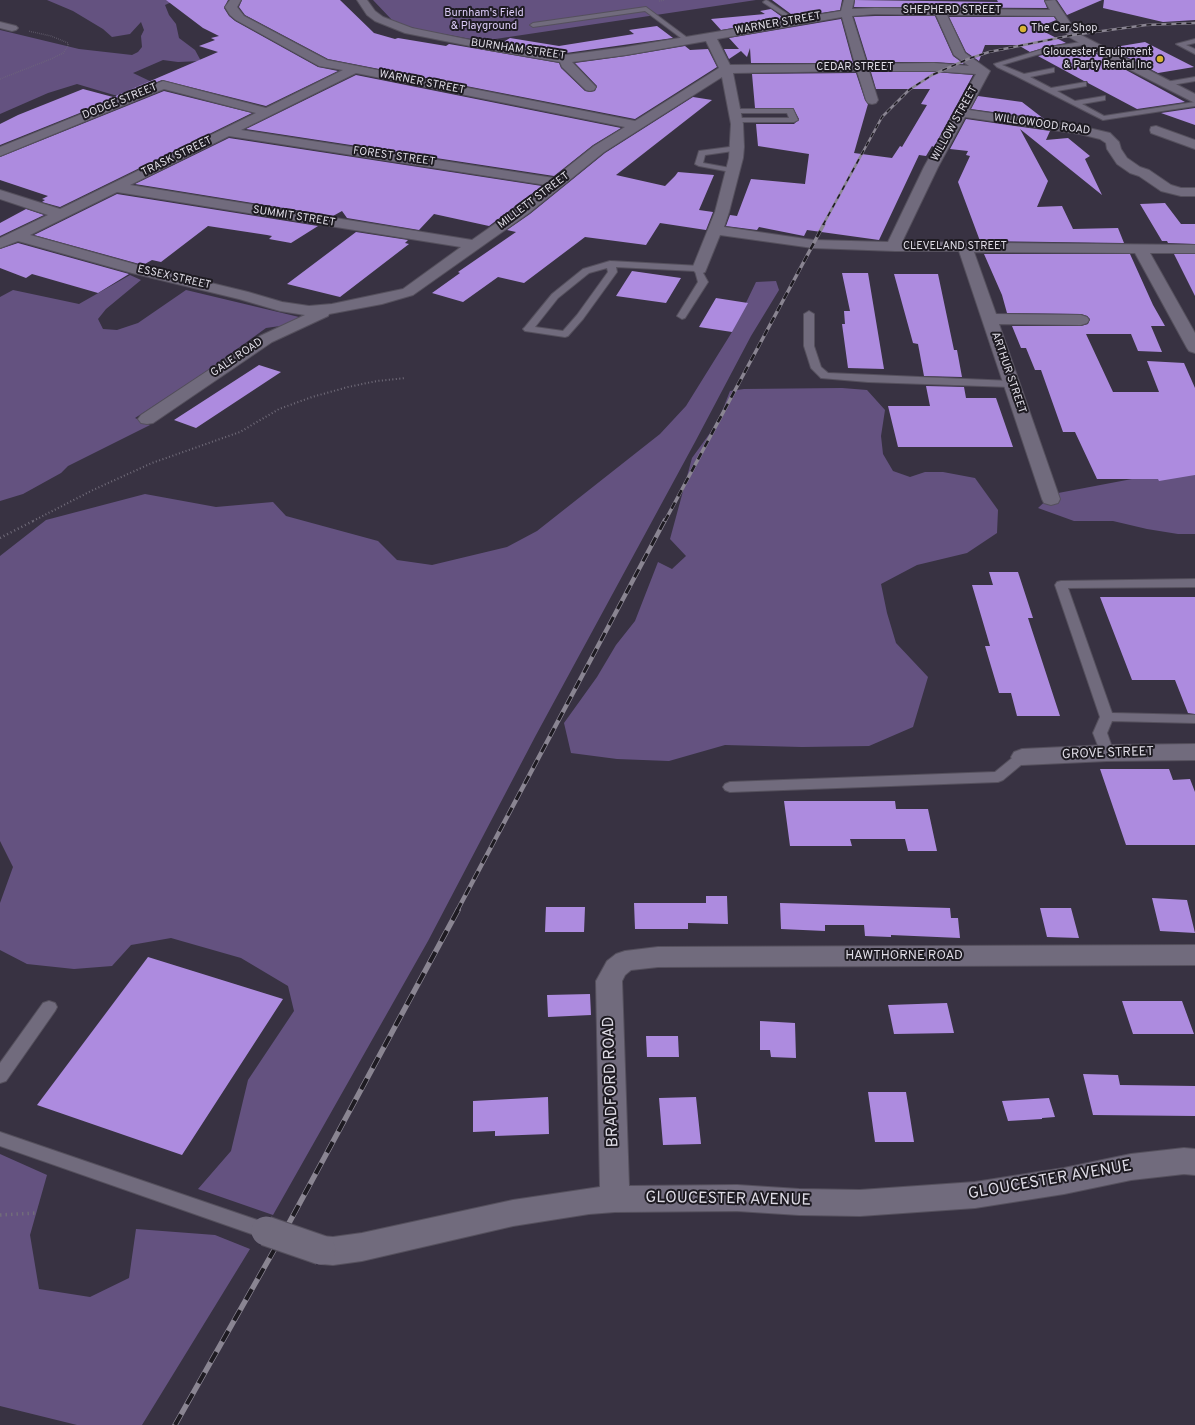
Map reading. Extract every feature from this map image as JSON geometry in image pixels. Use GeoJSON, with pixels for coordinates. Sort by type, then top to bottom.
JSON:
{"type":"FeatureCollection","features":[{"type":"Feature","properties":{"kind":"street","name":"WARNER STREET"},"geometry":{"type":"LineString","coordinates":[[236,0],[231,7],[234,13],[240,18],[310,57],[323,62],[353,70],[636,125]]}},
{"type":"Feature","properties":{"kind":"street","name":"BURNHAM STREET"},"geometry":{"type":"LineString","coordinates":[[362,0],[371,13],[379,19],[409,31],[490,47],[566,58],[626,51],[710,36]]}},
{"type":"Feature","properties":{"kind":"street"},"geometry":{"type":"LineString","coordinates":[[849,0],[846,13],[872,100]]}},
{"type":"Feature","properties":{"kind":"street"},"geometry":{"type":"LineString","coordinates":[[1050,0],[1073,34],[1195,99]]}},
{"type":"Feature","properties":{"kind":"street","name":"SHEPHERD STREET"},"geometry":{"type":"LineString","coordinates":[[846,13],[875,11],[1059,13]]}},
{"type":"Feature","properties":{"kind":"street","name":"WILLOW STREET"},"geometry":{"type":"LineString","coordinates":[[895,247],[895,240],[931,167],[984,71],[960,54],[940,12]]}},
{"type":"Feature","properties":{"kind":"street","name":"WARNER STREET"},"geometry":{"type":"LineString","coordinates":[[710,36],[846,13]]}},
{"type":"Feature","properties":{"kind":"street"},"geometry":{"type":"LineString","coordinates":[[0,25],[12,28]]}},
{"type":"Feature","properties":{"kind":"street"},"geometry":{"type":"LineString","coordinates":[[700,268],[716,230],[733,171],[737,148],[735,115],[726,69],[710,36]]}},
{"type":"Feature","properties":{"kind":"street"},"geometry":{"type":"LineString","coordinates":[[566,58],[566,64],[590,87]]}},
{"type":"Feature","properties":{"kind":"street","name":"CEDAR STREET"},"geometry":{"type":"LineString","coordinates":[[726,69],[949,67],[984,71]]}},
{"type":"Feature","properties":{"kind":"street","name":"MILLETT STREET"},"geometry":{"type":"LineString","coordinates":[[332,309],[408,292],[524,210],[599,149],[726,69]]}},
{"type":"Feature","properties":{"kind":"street","name":"TRASK STREET"},"geometry":{"type":"LineString","coordinates":[[0,244],[353,70]]}},
{"type":"Feature","properties":{"kind":"street","name":"DODGE STREET"},"geometry":{"type":"LineString","coordinates":[[0,152],[163,85],[268,112]]}},
{"type":"Feature","properties":{"kind":"street","name":"WILLOWOOD ROAD"},"geometry":{"type":"LineString","coordinates":[[962,113],[1080,130],[1106,136],[1112,142],[1114,149],[1122,161],[1135,170],[1144,173],[1166,188],[1181,192],[1195,192]]}},
{"type":"Feature","properties":{"kind":"street"},"geometry":{"type":"LineString","coordinates":[[1156,130],[1195,145]]}},
{"type":"Feature","properties":{"kind":"street","name":"FOREST STREET"},"geometry":{"type":"LineString","coordinates":[[229,132],[558,183]]}},
{"type":"Feature","properties":{"kind":"street","name":"SUMMIT STREET"},"geometry":{"type":"LineString","coordinates":[[114,188],[474,245]]}},
{"type":"Feature","properties":{"kind":"street"},"geometry":{"type":"LineString","coordinates":[[0,194],[61,214]]}},
{"type":"Feature","properties":{"kind":"street","name":"CLEVELAND STREET"},"geometry":{"type":"LineString","coordinates":[[716,230],[813,244],[895,247],[1195,249]]}},
{"type":"Feature","properties":{"kind":"street","name":"ESSEX STREET"},"geometry":{"type":"LineString","coordinates":[[17,236],[137,270],[243,295],[280,306],[309,311],[332,309]]}},
{"type":"Feature","properties":{"kind":"street","name":"ARTHUR STREET"},"geometry":{"type":"LineString","coordinates":[[965,247],[1051,499]]}},
{"type":"Feature","properties":{"kind":"street"},"geometry":{"type":"LineString","coordinates":[[1140,249],[1195,348]]}},
{"type":"Feature","properties":{"kind":"street","name":"GALE ROAD"},"geometry":{"type":"LineString","coordinates":[[147,419],[266,338],[310,317],[332,309]]}},
{"type":"Feature","properties":{"kind":"street"},"geometry":{"type":"LineString","coordinates":[[989,319],[1081,320]]}},
{"type":"Feature","properties":{"kind":"street","name":"GROVE STREET"},"geometry":{"type":"LineString","coordinates":[[1022,757],[1107,752],[1195,752]]}},
{"type":"Feature","properties":{"kind":"street","name":"HAWTHORNE ROAD"},"geometry":{"type":"LineString","coordinates":[[616,968],[626,961],[658,957],[1195,955]]}},
{"type":"Feature","properties":{"kind":"street","name":"BRADFORD ROAD"},"geometry":{"type":"LineString","coordinates":[[615,1199],[609,980],[616,968]]}},
{"type":"Feature","properties":{"kind":"street","name":"GLOUCESTER AVENUE"},"geometry":{"type":"LineString","coordinates":[[266,1231],[321,1250],[333,1251],[362,1247],[513,1213],[563,1204],[615,1199],[760,1199],[799,1202],[860,1203],[975,1195],[1064,1181],[1131,1167],[1184,1161],[1195,1162]]}},
{"type":"Feature","properties":{"kind":"lane"},"geometry":{"type":"LineString","coordinates":[[766,2],[795,21]]}},
{"type":"Feature","properties":{"kind":"lane"},"geometry":{"type":"LineString","coordinates":[[533,25],[646,9],[687,40]]}},
{"type":"Feature","properties":{"kind":"lane"},"geometry":{"type":"LineString","coordinates":[[1195,41],[1179,44],[1195,52]]}},
{"type":"Feature","properties":{"kind":"lane"},"geometry":{"type":"LineString","coordinates":[[1088,43],[1052,48],[998,64],[999,66],[1024,76],[1099,116],[1108,118],[1195,104]]}},
{"type":"Feature","properties":{"kind":"lane"},"geometry":{"type":"LineString","coordinates":[[1024,76],[1051,70]]}},
{"type":"Feature","properties":{"kind":"lane"},"geometry":{"type":"LineString","coordinates":[[1166,84],[1195,79]]}},
{"type":"Feature","properties":{"kind":"lane"},"geometry":{"type":"LineString","coordinates":[[1050,90],[1083,84]]}},
{"type":"Feature","properties":{"kind":"lane"},"geometry":{"type":"LineString","coordinates":[[1074,102],[1102,98]]}},
{"type":"Feature","properties":{"kind":"lane"},"geometry":{"type":"LineString","coordinates":[[790,111],[794,120],[735,115],[790,111]]}},
{"type":"Feature","properties":{"kind":"lane"},"geometry":{"type":"LineString","coordinates":[[733,171],[698,164],[702,153],[737,148]]}},
{"type":"Feature","properties":{"kind":"lane"},"geometry":{"type":"LineString","coordinates":[[610,264],[613,272],[580,317],[565,334],[528,329],[555,296],[586,270],[610,264],[700,268],[699,273],[703,282],[682,316]]}},
{"type":"Feature","properties":{"kind":"lane"},"geometry":{"type":"LineString","coordinates":[[809,314],[809,346],[816,368],[826,376],[868,380],[1011,384]]}},
{"type":"Feature","properties":{"kind":"lane"},"geometry":{"type":"LineString","coordinates":[[1107,752],[1100,733],[1107,717],[1061,585],[1195,583]]}},
{"type":"Feature","properties":{"kind":"lane"},"geometry":{"type":"LineString","coordinates":[[1107,717],[1195,719]]}},
{"type":"Feature","properties":{"kind":"lane"},"geometry":{"type":"LineString","coordinates":[[730,787],[998,777],[1022,757]]}},
{"type":"Feature","properties":{"kind":"lane"},"geometry":{"type":"LineString","coordinates":[[0,1076],[49,1007]]}},
{"type":"Feature","properties":{"kind":"lane"},"geometry":{"type":"LineString","coordinates":[[0,1139],[266,1231]]}},
{"type":"Feature","properties":{"kind":"path"},"geometry":{"type":"LineString","coordinates":[[0,79],[51,59],[63,53],[68,46],[68,43],[51,36],[12,28]]}},
{"type":"Feature","properties":{"kind":"path"},"geometry":{"type":"LineString","coordinates":[[0,538],[93,490],[152,463],[240,432],[279,409],[312,397],[348,387],[377,381],[406,378]]}},
{"type":"Feature","properties":{"kind":"path"},"geometry":{"type":"LineString","coordinates":[[0,1215],[36,1213]]}},
{"type":"Feature","properties":{"kind":"green space"},"geometry":{"type":"Polygon","coordinates":[[[47,0],[176,0],[165,5],[169,15],[176,24],[179,38],[195,50],[201,61],[178,62],[163,60],[133,73],[154,83],[124,95],[114,95],[77,84],[48,93],[0,114],[0,30],[79,49],[132,55],[138,52],[142,47],[141,36],[144,30],[141,22],[130,34],[112,37],[103,29],[73,11],[47,0]]]}},
{"type":"Feature","properties":{"kind":"green space","name":"Burnham's Field & Playground"},"geometry":{"type":"Polygon","coordinates":[[[373,0],[756,0],[482,41],[422,30],[399,24],[392,20],[373,0]]]}},
{"type":"Feature","properties":{"kind":"green space"},"geometry":{"type":"Polygon","coordinates":[[[130,275],[141,280],[106,309],[98,319],[103,329],[117,330],[138,323],[186,290],[299,317],[287,325],[266,328],[208,370],[135,418],[150,425],[68,466],[61,473],[23,494],[0,501],[0,297],[13,290],[79,304],[130,275]]]}},
{"type":"Feature","properties":{"kind":"green space"},"geometry":{"type":"Polygon","coordinates":[[[776,281],[779,290],[751,336],[536,735],[428,941],[273,1215],[198,1189],[231,1151],[248,1080],[294,1011],[288,986],[241,958],[171,938],[131,945],[112,966],[74,969],[27,964],[0,950],[0,903],[13,867],[0,841],[0,556],[46,520],[145,494],[216,507],[273,502],[286,516],[378,541],[397,560],[432,565],[507,547],[537,531],[660,434],[686,406],[732,332],[756,282],[776,281]]]}},
{"type":"Feature","properties":{"kind":"green space"},"geometry":{"type":"Polygon","coordinates":[[[842,388],[867,390],[885,410],[881,436],[883,454],[893,471],[910,477],[925,472],[943,472],[975,478],[998,510],[997,533],[967,553],[917,565],[881,584],[887,613],[896,643],[928,677],[913,727],[869,746],[802,747],[725,745],[669,761],[617,759],[571,753],[564,723],[597,677],[616,645],[635,621],[658,562],[672,569],[686,556],[670,539],[692,458],[718,422],[730,391],[744,389],[842,388]]]}},
{"type":"Feature","properties":{"kind":"green space"},"geometry":{"type":"Polygon","coordinates":[[[1195,467],[1195,534],[1178,534],[1113,521],[1074,521],[1038,508],[1053,494],[1195,467]]]}},
{"type":"Feature","properties":{"kind":"green space"},"geometry":{"type":"Polygon","coordinates":[[[0,1154],[47,1175],[30,1235],[39,1289],[90,1297],[129,1278],[136,1229],[215,1235],[250,1249],[142,1425],[77,1425],[0,1406],[0,1154]]]}},
{"type":"Feature","properties":{"kind":"building"},"geometry":{"type":"Polygon","coordinates":[[[166,0],[228,0],[224,8],[229,16],[235,21],[318,67],[338,71],[266,106],[162,80],[0,145],[0,124],[18,115],[83,89],[113,97],[218,52],[199,46],[215,40],[211,38],[219,36],[203,28],[166,0]]]}},
{"type":"Feature","properties":{"kind":"building"},"geometry":{"type":"Polygon","coordinates":[[[242,0],[340,0],[374,33],[395,39],[398,38],[446,46],[449,44],[559,63],[561,68],[585,91],[590,92],[595,91],[597,86],[575,63],[685,46],[690,50],[708,49],[717,67],[635,119],[328,59],[245,15],[239,7],[242,0]]]}},
{"type":"Feature","properties":{"kind":"building"},"geometry":{"type":"Polygon","coordinates":[[[772,0],[842,0],[840,10],[795,17],[772,0]]]}},
{"type":"Feature","properties":{"kind":"building"},"geometry":{"type":"Polygon","coordinates":[[[855,0],[998,2],[997,0],[1044,0],[1047,8],[854,7],[855,0]]]}},
{"type":"Feature","properties":{"kind":"building"},"geometry":{"type":"Polygon","coordinates":[[[1057,0],[1102,0],[1067,15],[1057,0]]]}},
{"type":"Feature","properties":{"kind":"building"},"geometry":{"type":"Polygon","coordinates":[[[1104,0],[1195,0],[1195,20],[1163,22],[1103,8],[1104,0]]]}},
{"type":"Feature","properties":{"kind":"building"},"geometry":{"type":"Polygon","coordinates":[[[771,9],[785,19],[721,30],[711,19],[765,14],[760,11],[771,9]]]}},
{"type":"Feature","properties":{"kind":"building"},"geometry":{"type":"Polygon","coordinates":[[[935,16],[953,56],[964,64],[934,62],[868,62],[854,17],[935,16]]]}},
{"type":"Feature","properties":{"kind":"building"},"geometry":{"type":"Polygon","coordinates":[[[949,17],[1054,17],[1056,20],[1037,28],[1066,43],[1030,52],[1018,45],[985,45],[979,61],[966,52],[949,17]]]}},
{"type":"Feature","properties":{"kind":"building"},"geometry":{"type":"Polygon","coordinates":[[[841,19],[853,63],[751,63],[750,48],[747,57],[741,51],[729,59],[724,49],[739,49],[729,38],[841,19]]]}},
{"type":"Feature","properties":{"kind":"building"},"geometry":{"type":"Polygon","coordinates":[[[657,26],[673,38],[566,53],[500,44],[510,38],[559,46],[634,34],[629,30],[657,26]]]}},
{"type":"Feature","properties":{"kind":"building"},"geometry":{"type":"Polygon","coordinates":[[[1145,42],[1194,67],[1158,73],[1109,48],[1145,42]]]}},
{"type":"Feature","properties":{"kind":"building"},"geometry":{"type":"Polygon","coordinates":[[[1076,48],[1084,52],[1091,51],[1185,102],[1137,109],[1038,56],[1076,48]]]}},
{"type":"Feature","properties":{"kind":"building"},"geometry":{"type":"Polygon","coordinates":[[[871,72],[934,72],[973,75],[934,147],[932,146],[926,156],[919,155],[879,240],[807,230],[804,236],[759,227],[757,230],[726,226],[730,215],[737,216],[751,179],[805,184],[809,154],[758,146],[756,124],[794,124],[799,119],[793,108],[755,108],[752,74],[856,73],[865,100],[868,104],[854,153],[892,158],[900,146],[902,147],[927,105],[921,104],[930,89],[876,89],[871,72]]]}},
{"type":"Feature","properties":{"kind":"building"},"geometry":{"type":"Polygon","coordinates":[[[356,75],[621,128],[593,145],[554,176],[246,129],[356,75]]]}},
{"type":"Feature","properties":{"kind":"building"},"geometry":{"type":"Polygon","coordinates":[[[164,91],[252,113],[60,207],[42,202],[45,200],[42,199],[48,196],[0,180],[0,157],[164,91]]]}},
{"type":"Feature","properties":{"kind":"building"},"geometry":{"type":"Polygon","coordinates":[[[978,96],[1022,102],[1044,119],[971,109],[978,96]]]}},
{"type":"Feature","properties":{"kind":"building"},"geometry":{"type":"Polygon","coordinates":[[[693,97],[712,100],[616,175],[665,186],[678,172],[714,175],[699,210],[713,212],[706,230],[660,223],[646,245],[585,237],[524,283],[498,277],[463,302],[432,293],[460,273],[458,272],[516,232],[507,230],[530,214],[605,153],[693,97]]]}},
{"type":"Feature","properties":{"kind":"building"},"geometry":{"type":"Polygon","coordinates":[[[1195,108],[1195,125],[1161,113],[1195,108]]]}},
{"type":"Feature","properties":{"kind":"building"},"geometry":{"type":"Polygon","coordinates":[[[966,119],[1050,131],[1046,140],[1068,138],[1090,156],[1085,159],[1102,195],[1020,129],[1048,181],[1037,207],[1062,206],[1073,229],[1118,228],[1124,243],[980,241],[958,182],[970,156],[966,155],[968,151],[950,149],[966,119]]]}},
{"type":"Feature","properties":{"kind":"building"},"geometry":{"type":"Polygon","coordinates":[[[229,138],[542,186],[489,226],[434,214],[419,230],[347,218],[342,211],[333,216],[135,184],[229,138]]]}},
{"type":"Feature","properties":{"kind":"building"},"geometry":{"type":"Polygon","coordinates":[[[117,194],[318,226],[291,243],[269,239],[272,236],[208,226],[161,262],[152,260],[143,265],[34,235],[117,194]]]}},
{"type":"Feature","properties":{"kind":"building"},"geometry":{"type":"Polygon","coordinates":[[[1165,203],[1181,224],[1195,224],[1195,244],[1168,243],[1167,241],[1162,241],[1140,204],[1165,203]]]}},
{"type":"Feature","properties":{"kind":"building"},"geometry":{"type":"Polygon","coordinates":[[[26,209],[44,215],[0,236],[0,223],[26,209]]]}},
{"type":"Feature","properties":{"kind":"building"},"geometry":{"type":"Polygon","coordinates":[[[356,232],[408,240],[405,243],[409,244],[340,297],[287,284],[356,232]]]}},
{"type":"Feature","properties":{"kind":"building"},"geometry":{"type":"Polygon","coordinates":[[[18,243],[129,274],[98,293],[32,274],[26,278],[0,268],[0,249],[18,243]]]}},
{"type":"Feature","properties":{"kind":"building"},"geometry":{"type":"Polygon","coordinates":[[[984,254],[1130,254],[1153,305],[1165,326],[1151,326],[1162,352],[1138,351],[1131,334],[1086,334],[1113,392],[1159,392],[1147,361],[1184,363],[1195,388],[1195,475],[1159,481],[1158,479],[1097,479],[1075,432],[1063,432],[1041,370],[1035,370],[1026,348],[1021,348],[1012,326],[1081,326],[1088,324],[1090,319],[1081,314],[1007,313],[1002,295],[984,254]]]}},
{"type":"Feature","properties":{"kind":"building"},"geometry":{"type":"Polygon","coordinates":[[[1174,254],[1195,254],[1195,296],[1174,254]]]}},
{"type":"Feature","properties":{"kind":"building"},"geometry":{"type":"Polygon","coordinates":[[[632,271],[681,278],[666,303],[616,296],[632,271]]]}},
{"type":"Feature","properties":{"kind":"building"},"geometry":{"type":"Polygon","coordinates":[[[842,273],[868,273],[884,369],[848,368],[842,324],[845,324],[844,311],[850,311],[842,273]]]}},
{"type":"Feature","properties":{"kind":"building"},"geometry":{"type":"Polygon","coordinates":[[[894,274],[938,274],[954,350],[957,350],[962,377],[924,376],[918,344],[913,343],[894,274]]]}},
{"type":"Feature","properties":{"kind":"building"},"geometry":{"type":"Polygon","coordinates":[[[716,298],[748,303],[732,332],[699,327],[716,298]]]}},
{"type":"Feature","properties":{"kind":"building"},"geometry":{"type":"Polygon","coordinates":[[[259,365],[281,372],[196,428],[174,420],[259,365]]]}},
{"type":"Feature","properties":{"kind":"building"},"geometry":{"type":"Polygon","coordinates":[[[926,386],[964,387],[966,398],[996,398],[1013,447],[898,447],[888,406],[930,406],[926,386]]]}},
{"type":"Feature","properties":{"kind":"building"},"geometry":{"type":"Polygon","coordinates":[[[989,572],[1018,572],[1033,618],[1028,618],[1060,716],[1017,716],[1011,693],[999,693],[985,646],[990,646],[972,585],[993,585],[989,572]]]}},
{"type":"Feature","properties":{"kind":"building"},"geometry":{"type":"Polygon","coordinates":[[[1100,597],[1195,597],[1195,714],[1188,713],[1175,680],[1132,680],[1100,597]]]}},
{"type":"Feature","properties":{"kind":"building"},"geometry":{"type":"Polygon","coordinates":[[[1100,769],[1169,769],[1173,780],[1190,779],[1195,792],[1195,845],[1126,845],[1100,769]]]}},
{"type":"Feature","properties":{"kind":"building"},"geometry":{"type":"Polygon","coordinates":[[[784,801],[895,801],[896,809],[928,809],[937,851],[908,851],[905,839],[850,839],[852,846],[790,846],[784,801]]]}},
{"type":"Feature","properties":{"kind":"building"},"geometry":{"type":"Polygon","coordinates":[[[706,896],[727,896],[728,924],[688,923],[688,929],[635,929],[634,903],[706,903],[706,896]]]}},
{"type":"Feature","properties":{"kind":"building"},"geometry":{"type":"Polygon","coordinates":[[[1152,898],[1187,900],[1195,933],[1160,931],[1152,898]]]}},
{"type":"Feature","properties":{"kind":"building"},"geometry":{"type":"Polygon","coordinates":[[[780,903],[950,908],[951,918],[958,918],[960,938],[891,935],[891,937],[865,936],[864,925],[825,925],[825,931],[781,929],[780,903]]]}},
{"type":"Feature","properties":{"kind":"building"},"geometry":{"type":"Polygon","coordinates":[[[546,907],[585,907],[584,932],[545,932],[546,907]]]}},
{"type":"Feature","properties":{"kind":"building"},"geometry":{"type":"Polygon","coordinates":[[[1040,908],[1071,908],[1079,938],[1047,937],[1040,908]]]}},
{"type":"Feature","properties":{"kind":"building"},"geometry":{"type":"Polygon","coordinates":[[[148,957],[283,999],[182,1155],[37,1105],[148,957]]]}},
{"type":"Feature","properties":{"kind":"building"},"geometry":{"type":"Polygon","coordinates":[[[590,994],[591,1015],[548,1017],[547,995],[590,994]]]}},
{"type":"Feature","properties":{"kind":"building"},"geometry":{"type":"Polygon","coordinates":[[[1122,1001],[1182,1001],[1194,1034],[1133,1034],[1122,1001]]]}},
{"type":"Feature","properties":{"kind":"building"},"geometry":{"type":"Polygon","coordinates":[[[947,1003],[954,1033],[894,1034],[888,1005],[947,1003]]]}},
{"type":"Feature","properties":{"kind":"building"},"geometry":{"type":"Polygon","coordinates":[[[760,1021],[795,1023],[796,1058],[771,1057],[770,1050],[760,1050],[760,1021]]]}},
{"type":"Feature","properties":{"kind":"building"},"geometry":{"type":"Polygon","coordinates":[[[646,1036],[678,1036],[679,1057],[647,1057],[646,1036]]]}},
{"type":"Feature","properties":{"kind":"building"},"geometry":{"type":"Polygon","coordinates":[[[1083,1074],[1118,1075],[1120,1085],[1195,1086],[1195,1116],[1093,1115],[1083,1074]]]}},
{"type":"Feature","properties":{"kind":"building"},"geometry":{"type":"Polygon","coordinates":[[[868,1092],[906,1092],[914,1142],[875,1142],[868,1092]]]}},
{"type":"Feature","properties":{"kind":"building"},"geometry":{"type":"Polygon","coordinates":[[[548,1097],[549,1134],[495,1136],[495,1131],[473,1132],[473,1101],[548,1097]]]}},
{"type":"Feature","properties":{"kind":"building"},"geometry":{"type":"Polygon","coordinates":[[[696,1097],[701,1144],[663,1145],[659,1098],[696,1097]]]}},
{"type":"Feature","properties":{"kind":"building"},"geometry":{"type":"Polygon","coordinates":[[[1049,1098],[1055,1117],[1042,1119],[1008,1121],[1002,1101],[1049,1098]]]}},
{"type":"Feature","properties":{"kind":"railway"},"geometry":{"type":"LineString","coordinates":[[823,225],[882,117],[909,90],[932,75],[968,59],[989,52],[1073,35],[1146,25],[1195,23]]}},
{"type":"Feature","properties":{"kind":"railway"},"geometry":{"type":"LineString","coordinates":[[665,521],[824,224]]}},
{"type":"Feature","properties":{"kind":"railway"},"geometry":{"type":"LineString","coordinates":[[457,911],[665,520]]}},
{"type":"Feature","properties":{"kind":"railway"},"geometry":{"type":"LineString","coordinates":[[175,1425],[282,1236],[458,910]]}},
{"type":"Feature","properties":{"kind":"place","name":"The Car Shop"},"geometry":{"type":"Point","coordinates":[1023,29]}},
{"type":"Feature","properties":{"kind":"place","name":"Gloucester Equipment & Party Rental Inc"},"geometry":{"type":"Point","coordinates":[1160,59]}}]}
